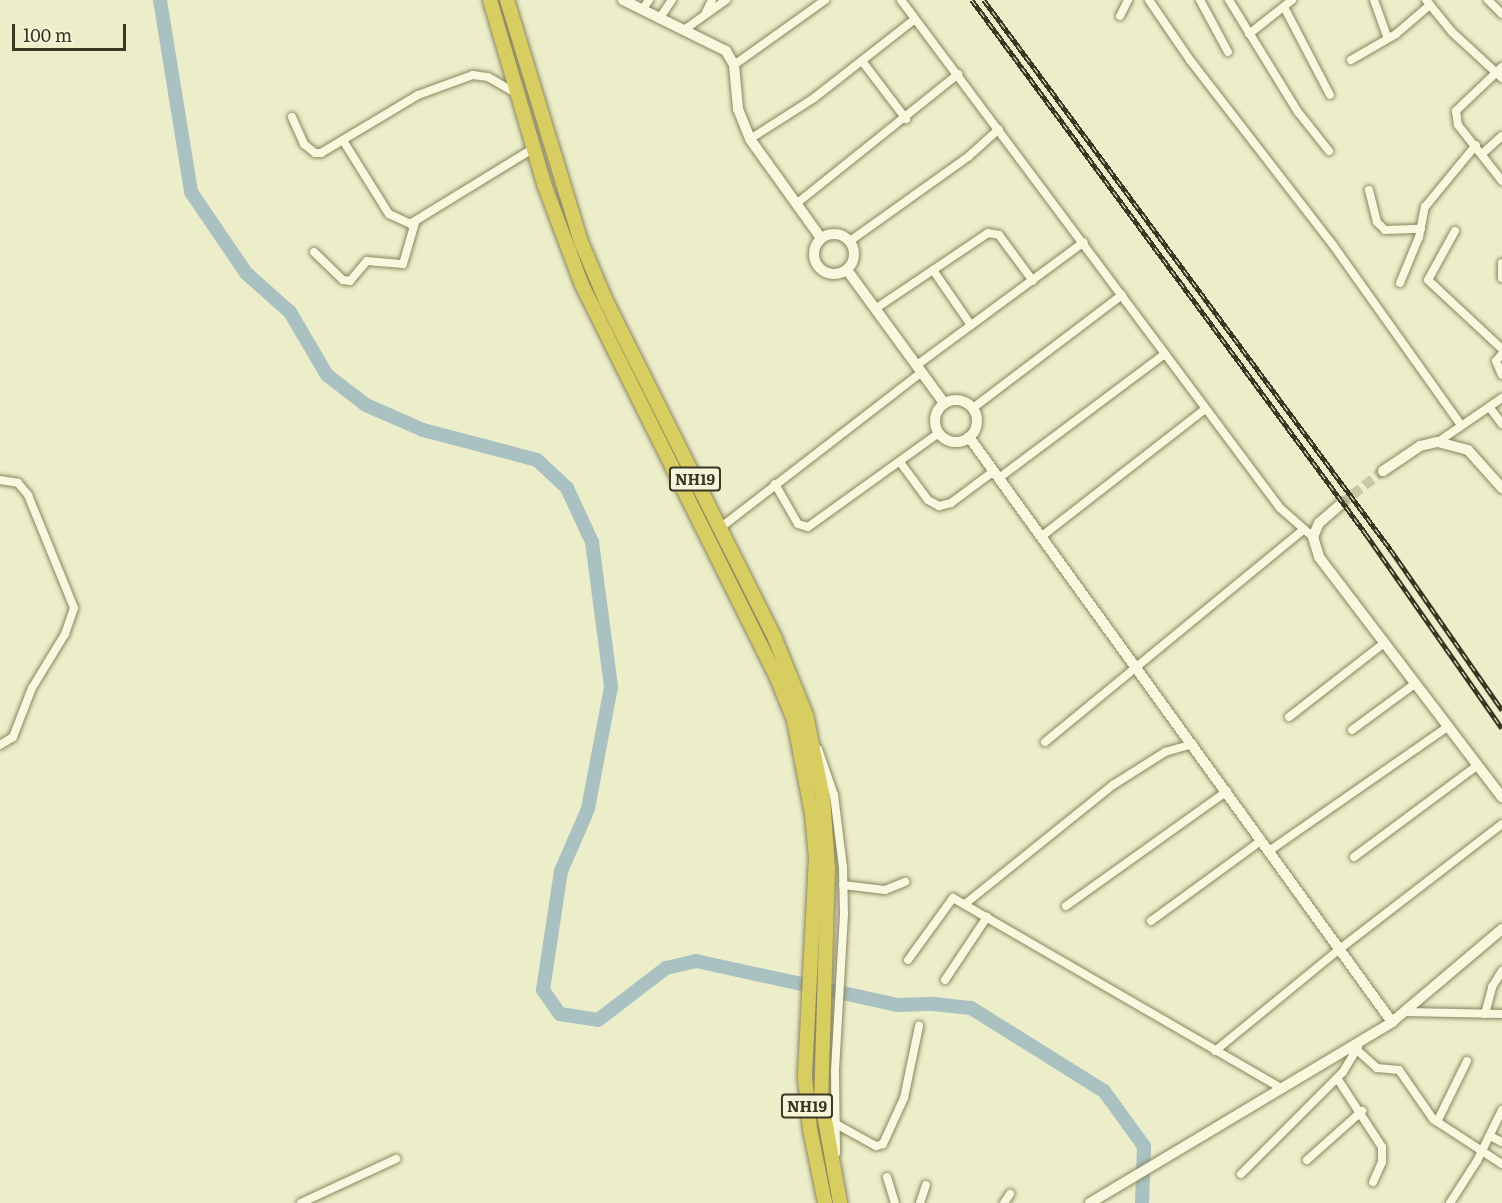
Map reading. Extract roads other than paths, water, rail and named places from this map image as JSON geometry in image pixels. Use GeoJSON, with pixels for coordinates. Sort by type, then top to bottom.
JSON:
{"type":"FeatureCollection","features":[{"type":"Feature","properties":{"kind":"highway","name":"NH19"},"geometry":{"type":"LineString","coordinates":[[490,0],[534,148],[582,285],[777,678],[794,720],[812,814],[816,857],[811,965],[806,1008],[806,1101],[825,1203]]}},
{"type":"Feature","properties":{"kind":"highway","name":"NH19"},"geometry":{"type":"LineString","coordinates":[[507,0],[581,242],[606,302],[788,667],[809,728],[826,830],[827,968],[821,1098],[839,1198]]}},
{"type":"Feature","properties":{"kind":"street"},"geometry":{"type":"LineString","coordinates":[[622,0],[722,46],[734,65],[738,109],[750,139],[821,238]]}},
{"type":"Feature","properties":{"kind":"street"},"geometry":{"type":"LineString","coordinates":[[642,10],[649,0]]}},
{"type":"Feature","properties":{"kind":"street"},"geometry":{"type":"LineString","coordinates":[[659,19],[672,0]]}},
{"type":"Feature","properties":{"kind":"street"},"geometry":{"type":"LineString","coordinates":[[704,16],[712,0]]}},
{"type":"Feature","properties":{"kind":"street"},"geometry":{"type":"LineString","coordinates":[[684,30],[726,0]]}},
{"type":"Feature","properties":{"kind":"street"},"geometry":{"type":"LineString","coordinates":[[734,65],[825,0]]}},
{"type":"Feature","properties":{"kind":"street"},"geometry":{"type":"LineString","coordinates":[[901,0],[1084,242],[1204,410],[1280,508],[1313,537],[1325,566],[1502,797]]}},
{"type":"Feature","properties":{"kind":"street"},"geometry":{"type":"LineString","coordinates":[[1120,16],[1128,0]]}},
{"type":"Feature","properties":{"kind":"street"},"geometry":{"type":"LineString","coordinates":[[1149,0],[1190,60],[1333,245],[1461,425]]}},
{"type":"Feature","properties":{"kind":"street"},"geometry":{"type":"LineString","coordinates":[[1200,0],[1228,52]]}},
{"type":"Feature","properties":{"kind":"street"},"geometry":{"type":"LineString","coordinates":[[1229,0],[1298,112],[1329,151]]}},
{"type":"Feature","properties":{"kind":"street"},"geometry":{"type":"LineString","coordinates":[[1249,34],[1292,0]]}},
{"type":"Feature","properties":{"kind":"street"},"geometry":{"type":"LineString","coordinates":[[1374,0],[1388,39]]}},
{"type":"Feature","properties":{"kind":"street"},"geometry":{"type":"LineString","coordinates":[[1488,0],[1502,14]]}},
{"type":"Feature","properties":{"kind":"street"},"geometry":{"type":"LineString","coordinates":[[1351,60],[1388,39],[1428,3],[1452,32],[1500,72],[1456,111],[1458,125],[1483,153],[1502,181]]}},
{"type":"Feature","properties":{"kind":"street"},"geometry":{"type":"LineString","coordinates":[[1284,7],[1330,95]]}},
{"type":"Feature","properties":{"kind":"street"},"geometry":{"type":"LineString","coordinates":[[750,139],[814,98],[915,19]]}},
{"type":"Feature","properties":{"kind":"street"},"geometry":{"type":"LineString","coordinates":[[862,61],[906,119]]}},
{"type":"Feature","properties":{"kind":"street"},"geometry":{"type":"LineString","coordinates":[[796,204],[906,119],[958,74]]}},
{"type":"Feature","properties":{"kind":"street"},"geometry":{"type":"LineString","coordinates":[[292,117],[304,144],[315,153],[344,142],[418,95],[473,75],[488,77],[519,95]]}},
{"type":"Feature","properties":{"kind":"street"},"geometry":{"type":"LineString","coordinates":[[849,241],[969,156],[999,129]]}},
{"type":"Feature","properties":{"kind":"street"},"geometry":{"type":"LineString","coordinates":[[1483,153],[1502,136]]}},
{"type":"Feature","properties":{"kind":"street"},"geometry":{"type":"LineString","coordinates":[[344,142],[389,214],[404,223],[415,223],[534,148]]}},
{"type":"Feature","properties":{"kind":"street"},"geometry":{"type":"LineString","coordinates":[[1400,284],[1421,229],[1425,207],[1476,145]]}},
{"type":"Feature","properties":{"kind":"street"},"geometry":{"type":"LineString","coordinates":[[1369,190],[1377,222],[1384,230],[1421,229]]}},
{"type":"Feature","properties":{"kind":"street"},"geometry":{"type":"LineString","coordinates":[[314,252],[343,280],[350,281],[367,261],[403,264],[415,223]]}},
{"type":"Feature","properties":{"kind":"street"},"geometry":{"type":"LineString","coordinates":[[1455,231],[1428,280],[1502,350]]}},
{"type":"Feature","properties":{"kind":"street"},"geometry":{"type":"LineString","coordinates":[[875,309],[988,233],[996,233],[1033,280]]}},
{"type":"Feature","properties":{"kind":"street"},"geometry":{"type":"LineString","coordinates":[[838,234],[849,241],[854,254],[847,270],[832,275],[820,269],[814,251],[821,238],[838,234]]}},
{"type":"Feature","properties":{"kind":"street"},"geometry":{"type":"LineString","coordinates":[[720,528],[971,325],[1084,242]]}},
{"type":"Feature","properties":{"kind":"street"},"geometry":{"type":"LineString","coordinates":[[1502,263],[1502,278]]}},
{"type":"Feature","properties":{"kind":"street"},"geometry":{"type":"LineString","coordinates":[[847,270],[944,403]]}},
{"type":"Feature","properties":{"kind":"street"},"geometry":{"type":"LineString","coordinates":[[933,270],[971,325]]}},
{"type":"Feature","properties":{"kind":"street"},"geometry":{"type":"LineString","coordinates":[[973,408],[1122,295]]}},
{"type":"Feature","properties":{"kind":"street"},"geometry":{"type":"LineString","coordinates":[[900,462],[928,500],[939,506],[951,503],[996,474],[1165,354]]}},
{"type":"Feature","properties":{"kind":"street"},"geometry":{"type":"LineString","coordinates":[[1502,354],[1496,361],[1502,375]]}},
{"type":"Feature","properties":{"kind":"street"},"geometry":{"type":"LineString","coordinates":[[1383,471],[1420,446],[1438,442],[1502,398]]}},
{"type":"Feature","properties":{"kind":"street"},"geometry":{"type":"LineString","coordinates":[[963,400],[973,408],[978,420],[969,437],[950,441],[939,433],[936,414],[944,403],[963,400]]}},
{"type":"Feature","properties":{"kind":"street"},"geometry":{"type":"LineString","coordinates":[[1490,408],[1502,424]]}},
{"type":"Feature","properties":{"kind":"street"},"geometry":{"type":"LineString","coordinates":[[1042,536],[1204,410]]}},
{"type":"Feature","properties":{"kind":"street"},"geometry":{"type":"LineString","coordinates":[[775,484],[798,524],[808,527],[939,433]]}},
{"type":"Feature","properties":{"kind":"street"},"geometry":{"type":"LineString","coordinates":[[969,437],[1194,744],[1392,1022]]}},
{"type":"Feature","properties":{"kind":"street"},"geometry":{"type":"LineString","coordinates":[[1438,442],[1468,450],[1502,488]]}},
{"type":"Feature","properties":{"kind":"street"},"geometry":{"type":"LineString","coordinates":[[0,480],[18,483],[31,501],[74,608],[65,633],[36,681],[13,737],[0,745]]}},
{"type":"Feature","properties":{"kind":"street"},"geometry":{"type":"LineString","coordinates":[[1313,537],[1319,523],[1341,504]]}},
{"type":"Feature","properties":{"kind":"street"},"geometry":{"type":"LineString","coordinates":[[1045,742],[1138,668],[1303,530]]}},
{"type":"Feature","properties":{"kind":"street"},"geometry":{"type":"LineString","coordinates":[[1289,717],[1384,642]]}},
{"type":"Feature","properties":{"kind":"street"},"geometry":{"type":"LineString","coordinates":[[1352,730],[1416,683]]}},
{"type":"Feature","properties":{"kind":"street"},"geometry":{"type":"LineString","coordinates":[[1269,851],[1449,726]]}},
{"type":"Feature","properties":{"kind":"street"},"geometry":{"type":"LineString","coordinates":[[809,728],[834,795],[843,885],[836,1124],[839,1198]]}},
{"type":"Feature","properties":{"kind":"street"},"geometry":{"type":"LineString","coordinates":[[965,904],[1113,785],[1165,752],[1194,744]]}},
{"type":"Feature","properties":{"kind":"street"},"geometry":{"type":"LineString","coordinates":[[1354,857],[1478,765]]}},
{"type":"Feature","properties":{"kind":"street"},"geometry":{"type":"LineString","coordinates":[[1066,906],[1227,791]]}},
{"type":"Feature","properties":{"kind":"street"},"geometry":{"type":"LineString","coordinates":[[1215,1051],[1341,948],[1502,824]]}},
{"type":"Feature","properties":{"kind":"street"},"geometry":{"type":"LineString","coordinates":[[1150,921],[1262,840]]}},
{"type":"Feature","properties":{"kind":"street"},"geometry":{"type":"LineString","coordinates":[[843,885],[885,890],[905,882]]}},
{"type":"Feature","properties":{"kind":"street"},"geometry":{"type":"LineString","coordinates":[[908,960],[953,898],[1282,1089]]}},
{"type":"Feature","properties":{"kind":"street"},"geometry":{"type":"LineString","coordinates":[[945,980],[987,917]]}},
{"type":"Feature","properties":{"kind":"street"},"geometry":{"type":"LineString","coordinates":[[1090,1203],[1358,1046],[1406,1012],[1502,929]]}},
{"type":"Feature","properties":{"kind":"street"},"geometry":{"type":"LineString","coordinates":[[1485,1014],[1492,987],[1502,971]]}},
{"type":"Feature","properties":{"kind":"street"},"geometry":{"type":"LineString","coordinates":[[1406,1012],[1502,1014]]}},
{"type":"Feature","properties":{"kind":"street"},"geometry":{"type":"LineString","coordinates":[[836,1124],[876,1146],[883,1144],[904,1098],[919,1026]]}},
{"type":"Feature","properties":{"kind":"street"},"geometry":{"type":"LineString","coordinates":[[1241,1174],[1337,1078],[1358,1046]]}},
{"type":"Feature","properties":{"kind":"street"},"geometry":{"type":"LineString","coordinates":[[1358,1046],[1377,1068],[1399,1070],[1437,1122],[1502,1164]]}},
{"type":"Feature","properties":{"kind":"street"},"geometry":{"type":"LineString","coordinates":[[1437,1122],[1467,1061]]}},
{"type":"Feature","properties":{"kind":"street"},"geometry":{"type":"LineString","coordinates":[[1337,1078],[1362,1111],[1382,1147],[1382,1162],[1373,1182]]}},
{"type":"Feature","properties":{"kind":"street"},"geometry":{"type":"LineString","coordinates":[[1450,1203],[1483,1150],[1502,1110]]}},
{"type":"Feature","properties":{"kind":"street"},"geometry":{"type":"LineString","coordinates":[[1307,1160],[1362,1111]]}},
{"type":"Feature","properties":{"kind":"street"},"geometry":{"type":"LineString","coordinates":[[1490,1136],[1502,1142]]}},
{"type":"Feature","properties":{"kind":"street"},"geometry":{"type":"LineString","coordinates":[[301,1203],[396,1159]]}},
{"type":"Feature","properties":{"kind":"street"},"geometry":{"type":"LineString","coordinates":[[887,1177],[895,1203]]}},
{"type":"Feature","properties":{"kind":"street"},"geometry":{"type":"LineString","coordinates":[[920,1203],[926,1185]]}},
{"type":"Feature","properties":{"kind":"street"},"geometry":{"type":"LineString","coordinates":[[1004,1203],[1010,1194]]}},
{"type":"Feature","properties":{"kind":"waterway"},"geometry":{"type":"LineString","coordinates":[[160,0],[191,192],[246,273],[290,312],[327,375],[366,405],[423,430],[537,460],[567,488],[592,542],[611,687],[588,809],[561,871],[543,990],[560,1014],[598,1020],[666,968],[696,961],[898,1005],[933,1004],[971,1008],[1104,1091],[1144,1146],[1142,1203]]}},
{"type":"Feature","properties":{"kind":"tunnel"},"geometry":{"type":"LineString","coordinates":[[1341,504],[1383,471]]}},
{"type":"Feature","properties":{"kind":"railway"},"geometry":{"type":"LineString","coordinates":[[972,0],[1366,534],[1502,728]]}},
{"type":"Feature","properties":{"kind":"railway"},"geometry":{"type":"LineString","coordinates":[[984,0],[1391,550],[1502,710]]}}]}
